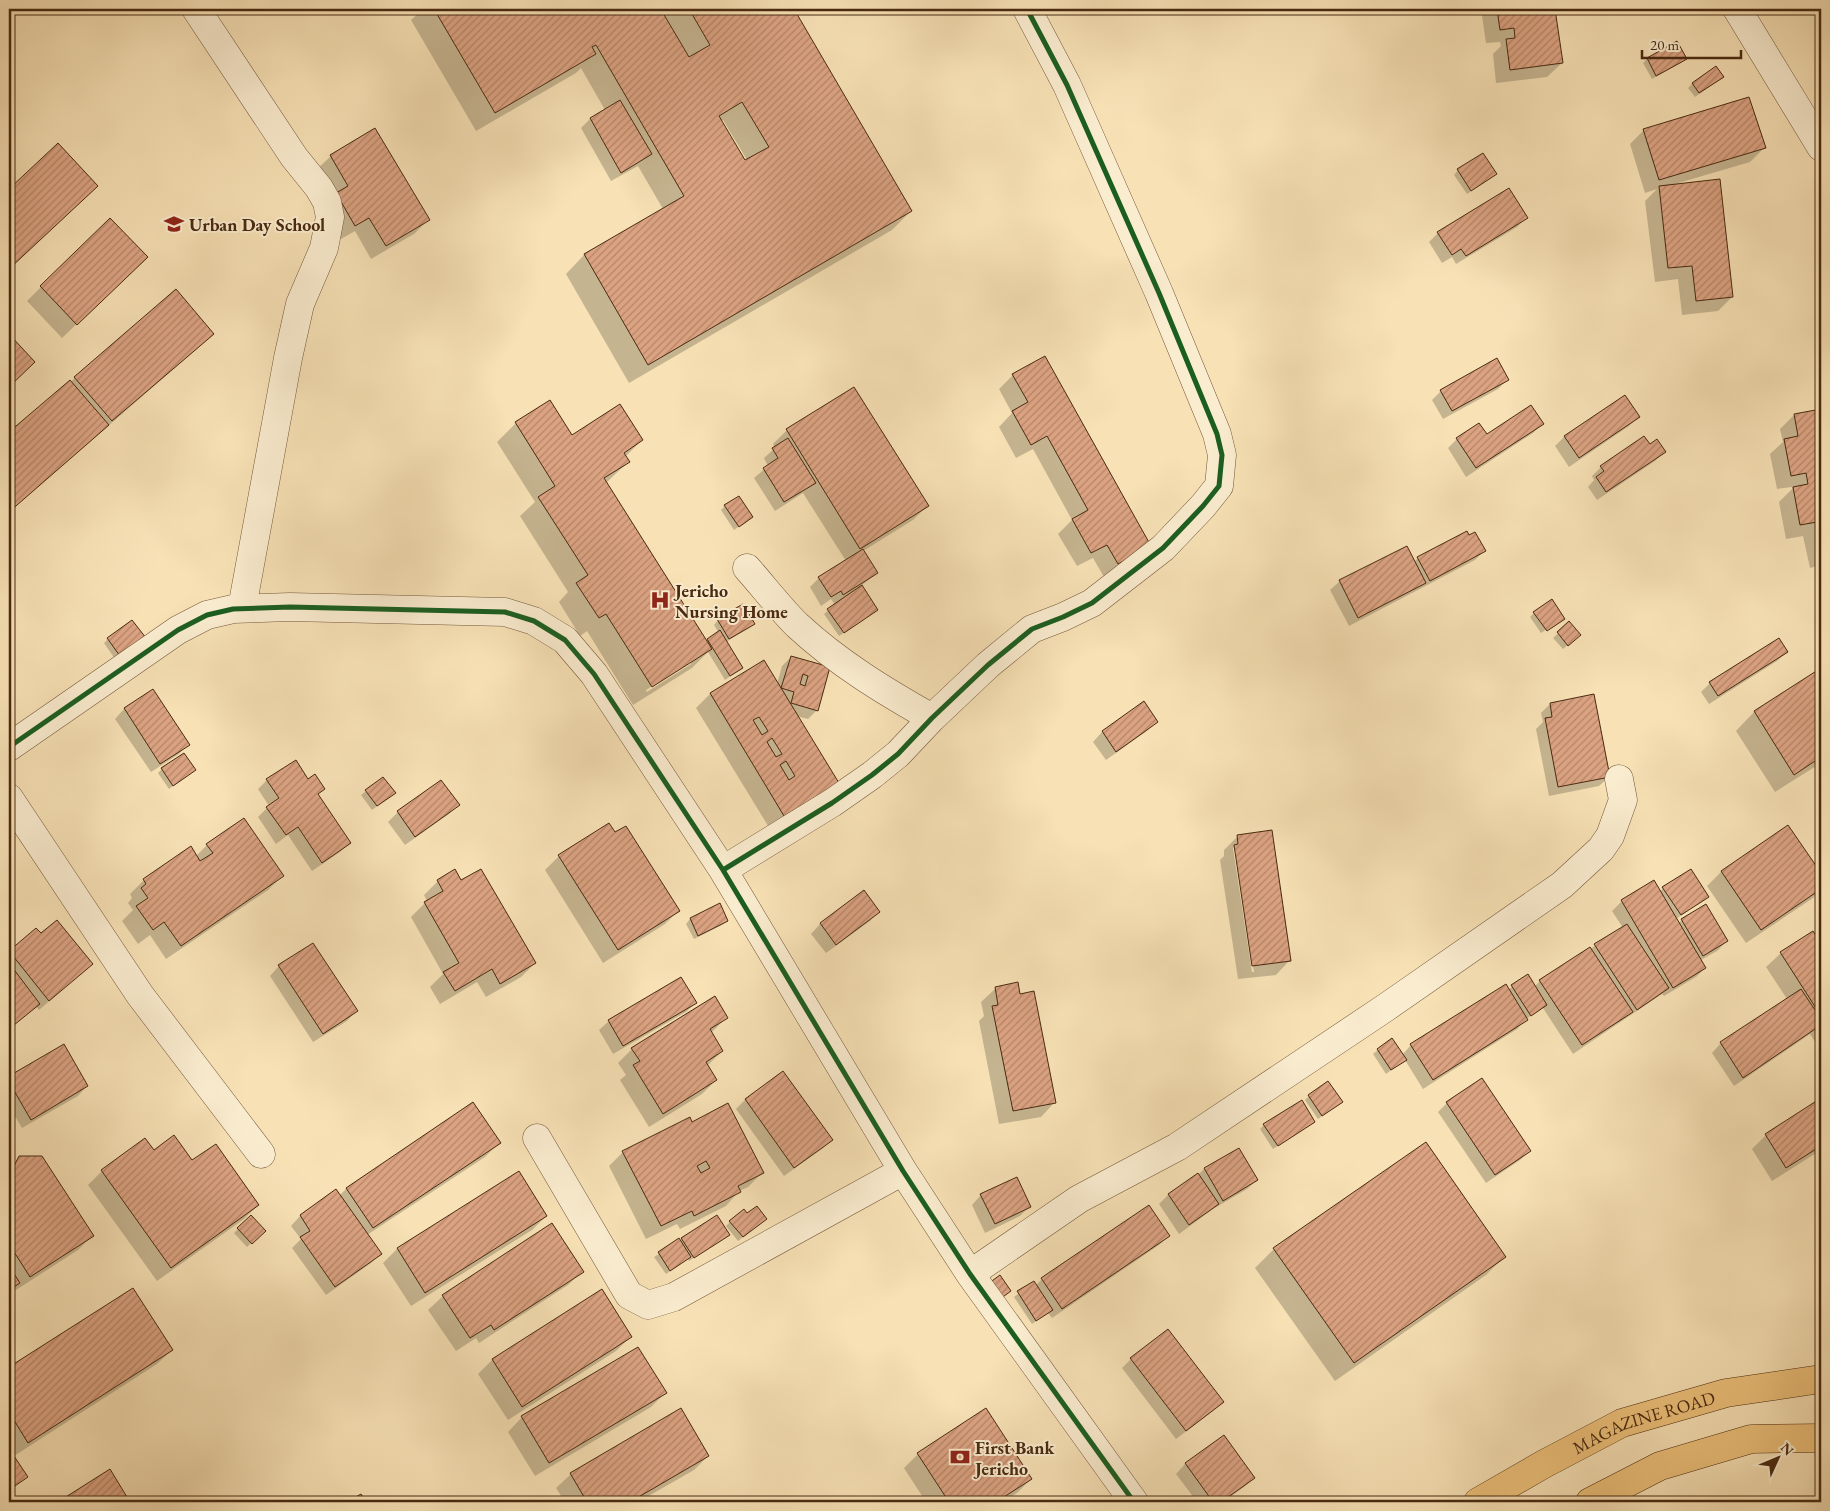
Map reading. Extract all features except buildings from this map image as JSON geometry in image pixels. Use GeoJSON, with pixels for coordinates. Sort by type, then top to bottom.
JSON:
{"type":"FeatureCollection","features":[{"type":"Feature","properties":{"kind":"main road","name":"MAGAZINE ROAD"},"geometry":{"type":"LineString","coordinates":[[1478,1502],[1544,1464],[1622,1424],[1726,1393],[1821,1379]]}},
{"type":"Feature","properties":{"kind":"main road"},"geometry":{"type":"LineString","coordinates":[[1590,1502],[1660,1466],[1751,1439],[1821,1438]]}},
{"type":"Feature","properties":{"kind":"street"},"geometry":{"type":"LineString","coordinates":[[196,9],[294,157],[319,188],[327,202],[330,217],[324,248],[300,304],[288,358],[242,608]]}},
{"type":"Feature","properties":{"kind":"street"},"geometry":{"type":"LineString","coordinates":[[722,870],[832,803],[872,775],[898,754],[932,718],[988,665],[1032,629],[1092,603],[1163,548],[1203,506],[1219,486],[1222,456],[1217,434],[1159,293],[1067,85],[1027,9]]}},
{"type":"Feature","properties":{"kind":"street"},"geometry":{"type":"LineString","coordinates":[[1737,9],[1821,147]]}},
{"type":"Feature","properties":{"kind":"street"},"geometry":{"type":"LineString","coordinates":[[747,568],[796,624],[834,656],[874,685],[932,718]]}},
{"type":"Feature","properties":{"kind":"street"},"geometry":{"type":"LineString","coordinates":[[9,747],[178,630],[208,615],[233,608],[300,607],[505,612],[534,621],[565,640],[594,674],[722,870],[904,1171],[970,1274],[1134,1502]]}},
{"type":"Feature","properties":{"kind":"street"},"geometry":{"type":"LineString","coordinates":[[970,1274],[1079,1199],[1176,1147],[1385,1008],[1562,885],[1601,849],[1610,836],[1623,800],[1619,779]]}},
{"type":"Feature","properties":{"kind":"street"},"geometry":{"type":"LineString","coordinates":[[9,798],[140,996],[261,1154]]}},
{"type":"Feature","properties":{"kind":"street"},"geometry":{"type":"LineString","coordinates":[[537,1138],[629,1295],[648,1305],[674,1297],[904,1171]]}},
{"type":"Feature","properties":{"kind":"cycle path"},"geometry":{"type":"LineString","coordinates":[[723,870],[832,803],[872,775],[898,754],[932,718],[988,665],[1032,629],[1092,603],[1163,548],[1203,506],[1219,486],[1222,455],[1217,434],[1159,293],[1067,85],[1027,9]]}},
{"type":"Feature","properties":{"kind":"cycle path"},"geometry":{"type":"LineString","coordinates":[[9,747],[178,630],[207,615],[233,609],[290,607],[505,612],[534,621],[565,640],[594,674],[723,870],[903,1171],[970,1274],[1134,1502]]}},
{"type":"Feature","properties":{"kind":"place","name":"Urban Day School"},"geometry":{"type":"Point","coordinates":[174,224]}},
{"type":"Feature","properties":{"kind":"place","name":"Jericho Nursing Home"},"geometry":{"type":"Point","coordinates":[660,600]}},
{"type":"Feature","properties":{"kind":"place","name":"First Bank Jericho"},"geometry":{"type":"Point","coordinates":[960,1457]}}]}
